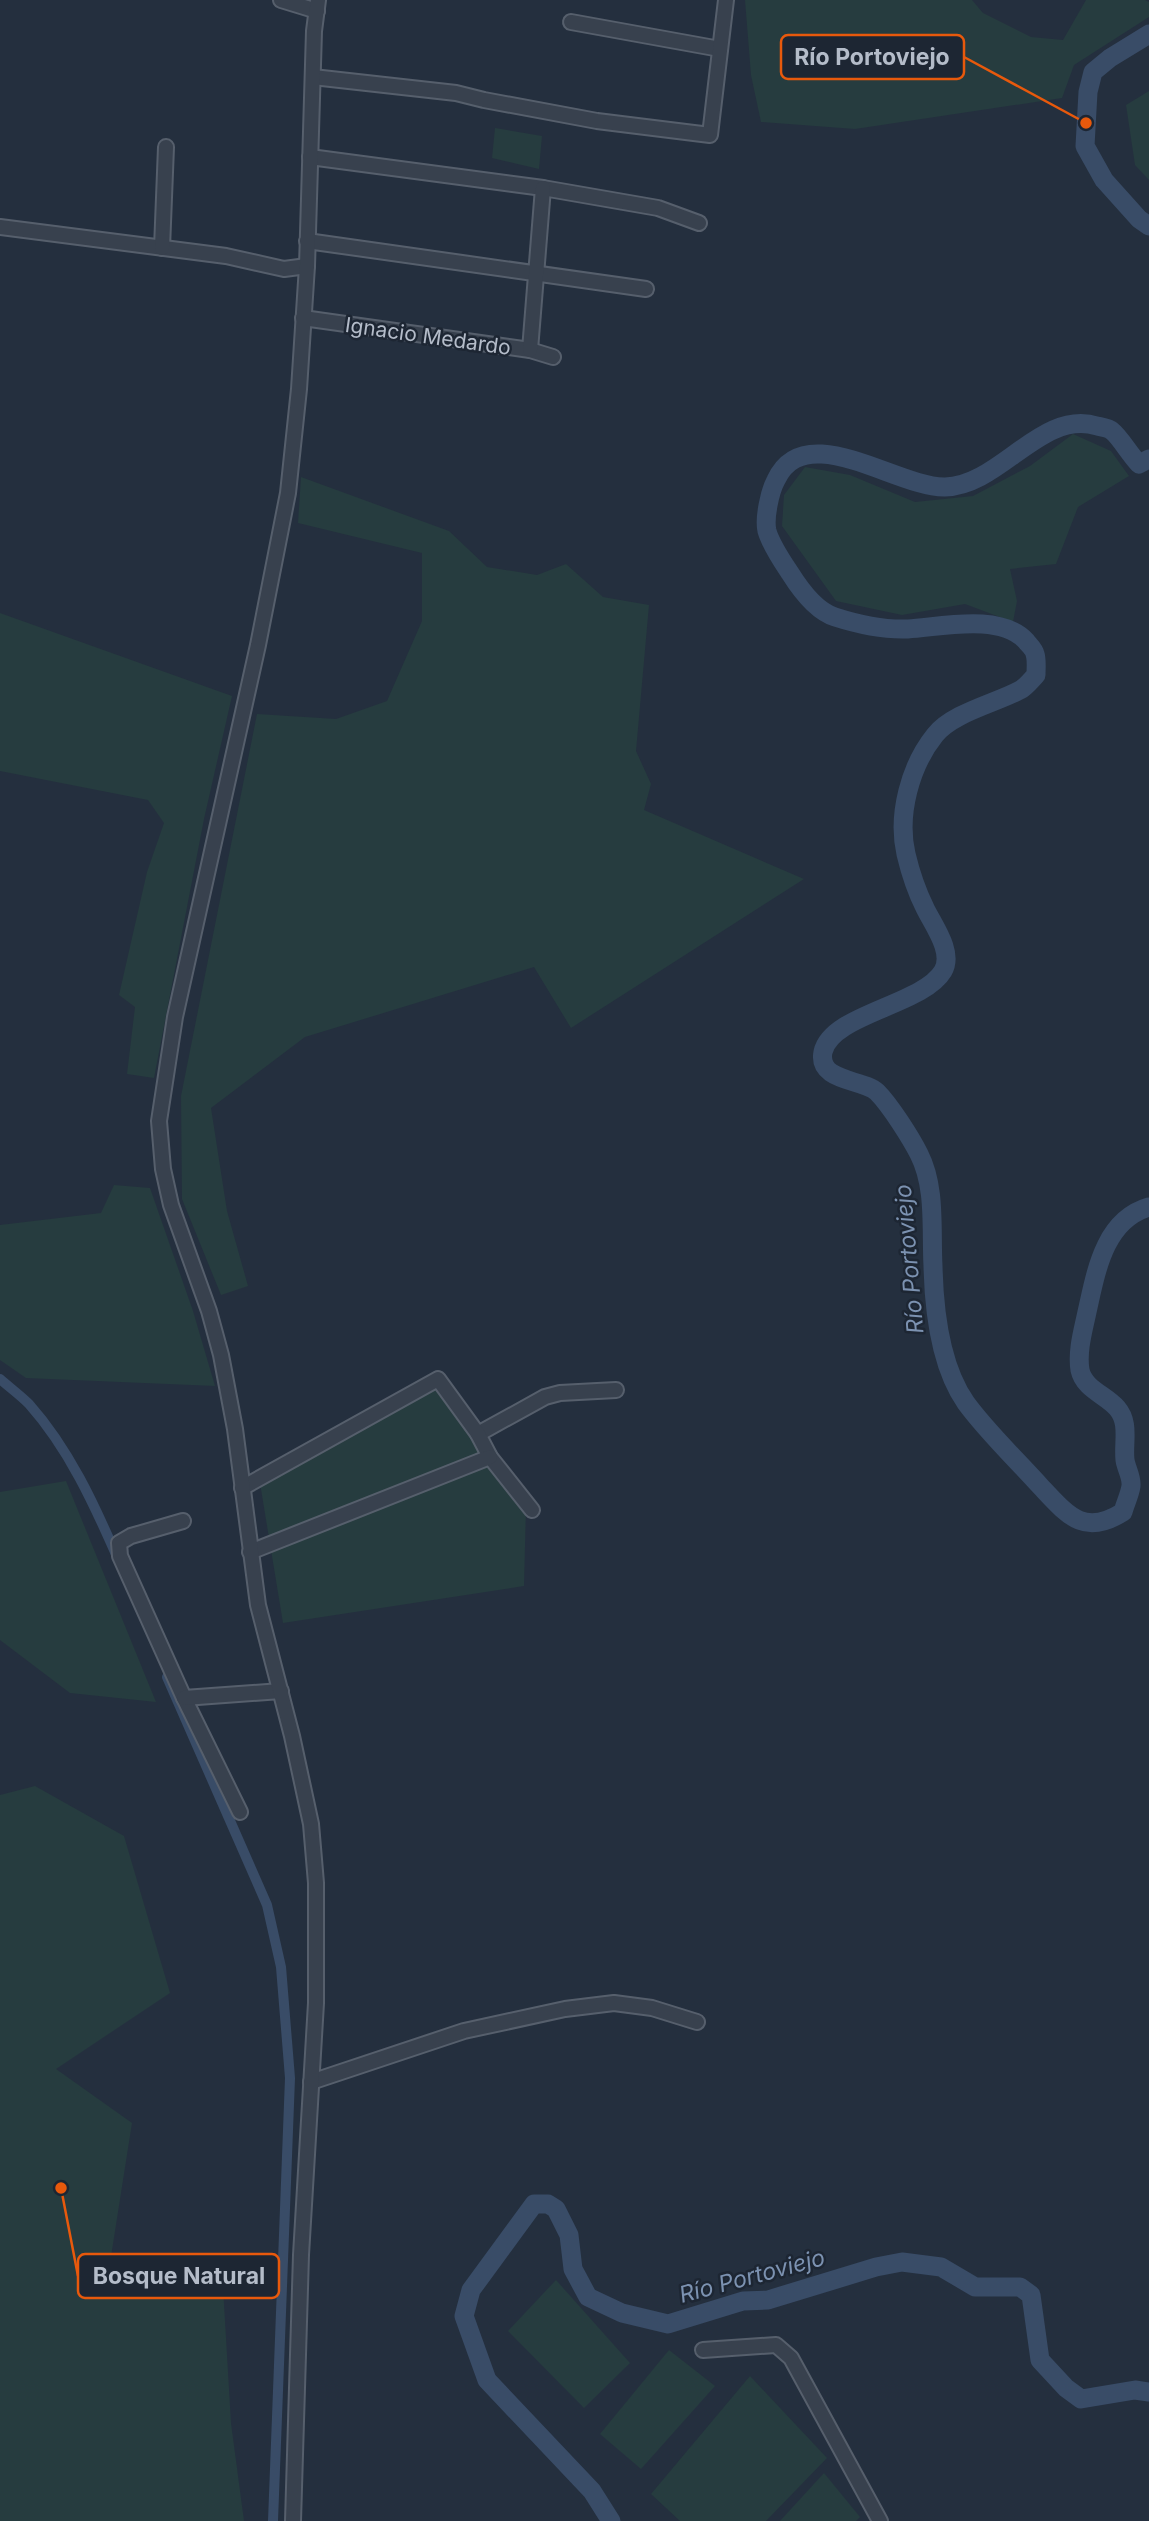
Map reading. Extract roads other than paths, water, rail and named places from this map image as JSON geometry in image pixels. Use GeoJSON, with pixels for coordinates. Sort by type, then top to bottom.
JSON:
{"type":"FeatureCollection","features":[{"type":"Feature","properties":{"kind":"street"},"geometry":{"type":"LineString","coordinates":[[282,0],[317,5],[307,266],[299,389],[288,493],[258,645],[175,1017],[159,1121],[163,1169],[171,1205],[209,1311],[221,1355],[235,1430],[258,1605],[311,1824],[316,1883],[316,2003],[301,2255],[293,2521]]}},
{"type":"Feature","properties":{"kind":"street"},"geometry":{"type":"LineString","coordinates":[[313,77],[456,93],[597,121],[710,135],[726,0]]}},
{"type":"Feature","properties":{"kind":"street"},"geometry":{"type":"LineString","coordinates":[[572,22],[720,49]]}},
{"type":"Feature","properties":{"kind":"street"},"geometry":{"type":"LineString","coordinates":[[162,248],[166,147]]}},
{"type":"Feature","properties":{"kind":"street"},"geometry":{"type":"LineString","coordinates":[[310,157],[543,188],[658,208],[699,223]]}},
{"type":"Feature","properties":{"kind":"street"},"geometry":{"type":"LineString","coordinates":[[530,350],[543,188]]}},
{"type":"Feature","properties":{"kind":"street"},"geometry":{"type":"LineString","coordinates":[[0,227],[226,256],[284,269],[307,266]]}},
{"type":"Feature","properties":{"kind":"street"},"geometry":{"type":"LineString","coordinates":[[307,241],[646,289]]}},
{"type":"Feature","properties":{"kind":"street","name":"Ignacio Medardo"},"geometry":{"type":"LineString","coordinates":[[303,318],[530,350],[553,357]]}},
{"type":"Feature","properties":{"kind":"street"},"geometry":{"type":"LineString","coordinates":[[242,1488],[438,1379],[478,1434],[490,1457],[532,1510]]}},
{"type":"Feature","properties":{"kind":"street"},"geometry":{"type":"LineString","coordinates":[[478,1434],[545,1397],[560,1393],[616,1390]]}},
{"type":"Feature","properties":{"kind":"street"},"geometry":{"type":"LineString","coordinates":[[250,1552],[490,1457]]}},
{"type":"Feature","properties":{"kind":"street"},"geometry":{"type":"LineString","coordinates":[[183,1521],[119,1542],[120,1556],[184,1698],[240,1812]]}},
{"type":"Feature","properties":{"kind":"street"},"geometry":{"type":"LineString","coordinates":[[184,1698],[281,1692]]}},
{"type":"Feature","properties":{"kind":"street"},"geometry":{"type":"LineString","coordinates":[[311,2082],[464,2031],[565,2009],[614,2003],[652,2008],[697,2022]]}},
{"type":"Feature","properties":{"kind":"street"},"geometry":{"type":"LineString","coordinates":[[703,2350],[776,2345],[784,2349],[792,2358],[880,2521]]}},
{"type":"Feature","properties":{"kind":"waterway","name":"Río Portoviejo"},"geometry":{"type":"LineString","coordinates":[[1149,34],[1093,72],[1088,92],[1085,146],[1104,180],[1139,219],[1149,226]]}},
{"type":"Feature","properties":{"kind":"waterway","name":"Río Portoviejo"},"geometry":{"type":"LineString","coordinates":[[1149,459],[1139,464],[1109,429],[1077,424],[1057,428],[984,475],[945,487],[925,484],[853,460],[830,455],[808,455],[790,462],[776,480],[766,519],[767,531],[774,547],[799,586],[815,605],[828,614],[890,629],[986,624],[1015,632],[1034,652],[1036,675],[1024,687],[1010,695],[963,715],[943,727],[926,747],[912,776],[903,823],[906,854],[919,895],[944,947],[946,964],[943,971],[917,993],[842,1028],[830,1039],[823,1052],[823,1062],[834,1074],[877,1092],[906,1131],[919,1154],[928,1180],[932,1209],[937,1319],[944,1355],[957,1388],[984,1425],[1052,1498],[1069,1515],[1088,1523],[1110,1519],[1123,1512],[1131,1483],[1125,1460],[1125,1426],[1121,1414],[1082,1377],[1079,1356],[1082,1334],[1104,1249],[1122,1223],[1149,1207]]}},
{"type":"Feature","properties":{"kind":"waterway"},"geometry":{"type":"LineString","coordinates":[[0,1379],[29,1404],[56,1439],[90,1498],[118,1559]]}},
{"type":"Feature","properties":{"kind":"waterway"},"geometry":{"type":"LineString","coordinates":[[167,1677],[267,1905],[281,1967],[290,2078],[273,2521]]}},
{"type":"Feature","properties":{"kind":"waterway","name":"Río Portoviejo"},"geometry":{"type":"LineString","coordinates":[[611,2521],[592,2491],[487,2380],[464,2316],[471,2290],[534,2204],[548,2204],[556,2209],[569,2235],[573,2269],[588,2297],[622,2313],[668,2324],[743,2301],[768,2300],[876,2267],[902,2262],[941,2267],[975,2287],[1020,2287],[1031,2295],[1040,2360],[1066,2388],[1081,2399],[1135,2390],[1149,2392]]}},
{"type":"Feature","properties":{"kind":"place","name":"Río Portoviejo"},"geometry":{"type":"Point","coordinates":[1086,123]}},
{"type":"Feature","properties":{"kind":"place","name":"Bosque Natural"},"geometry":{"type":"Point","coordinates":[61,2188]}}]}
